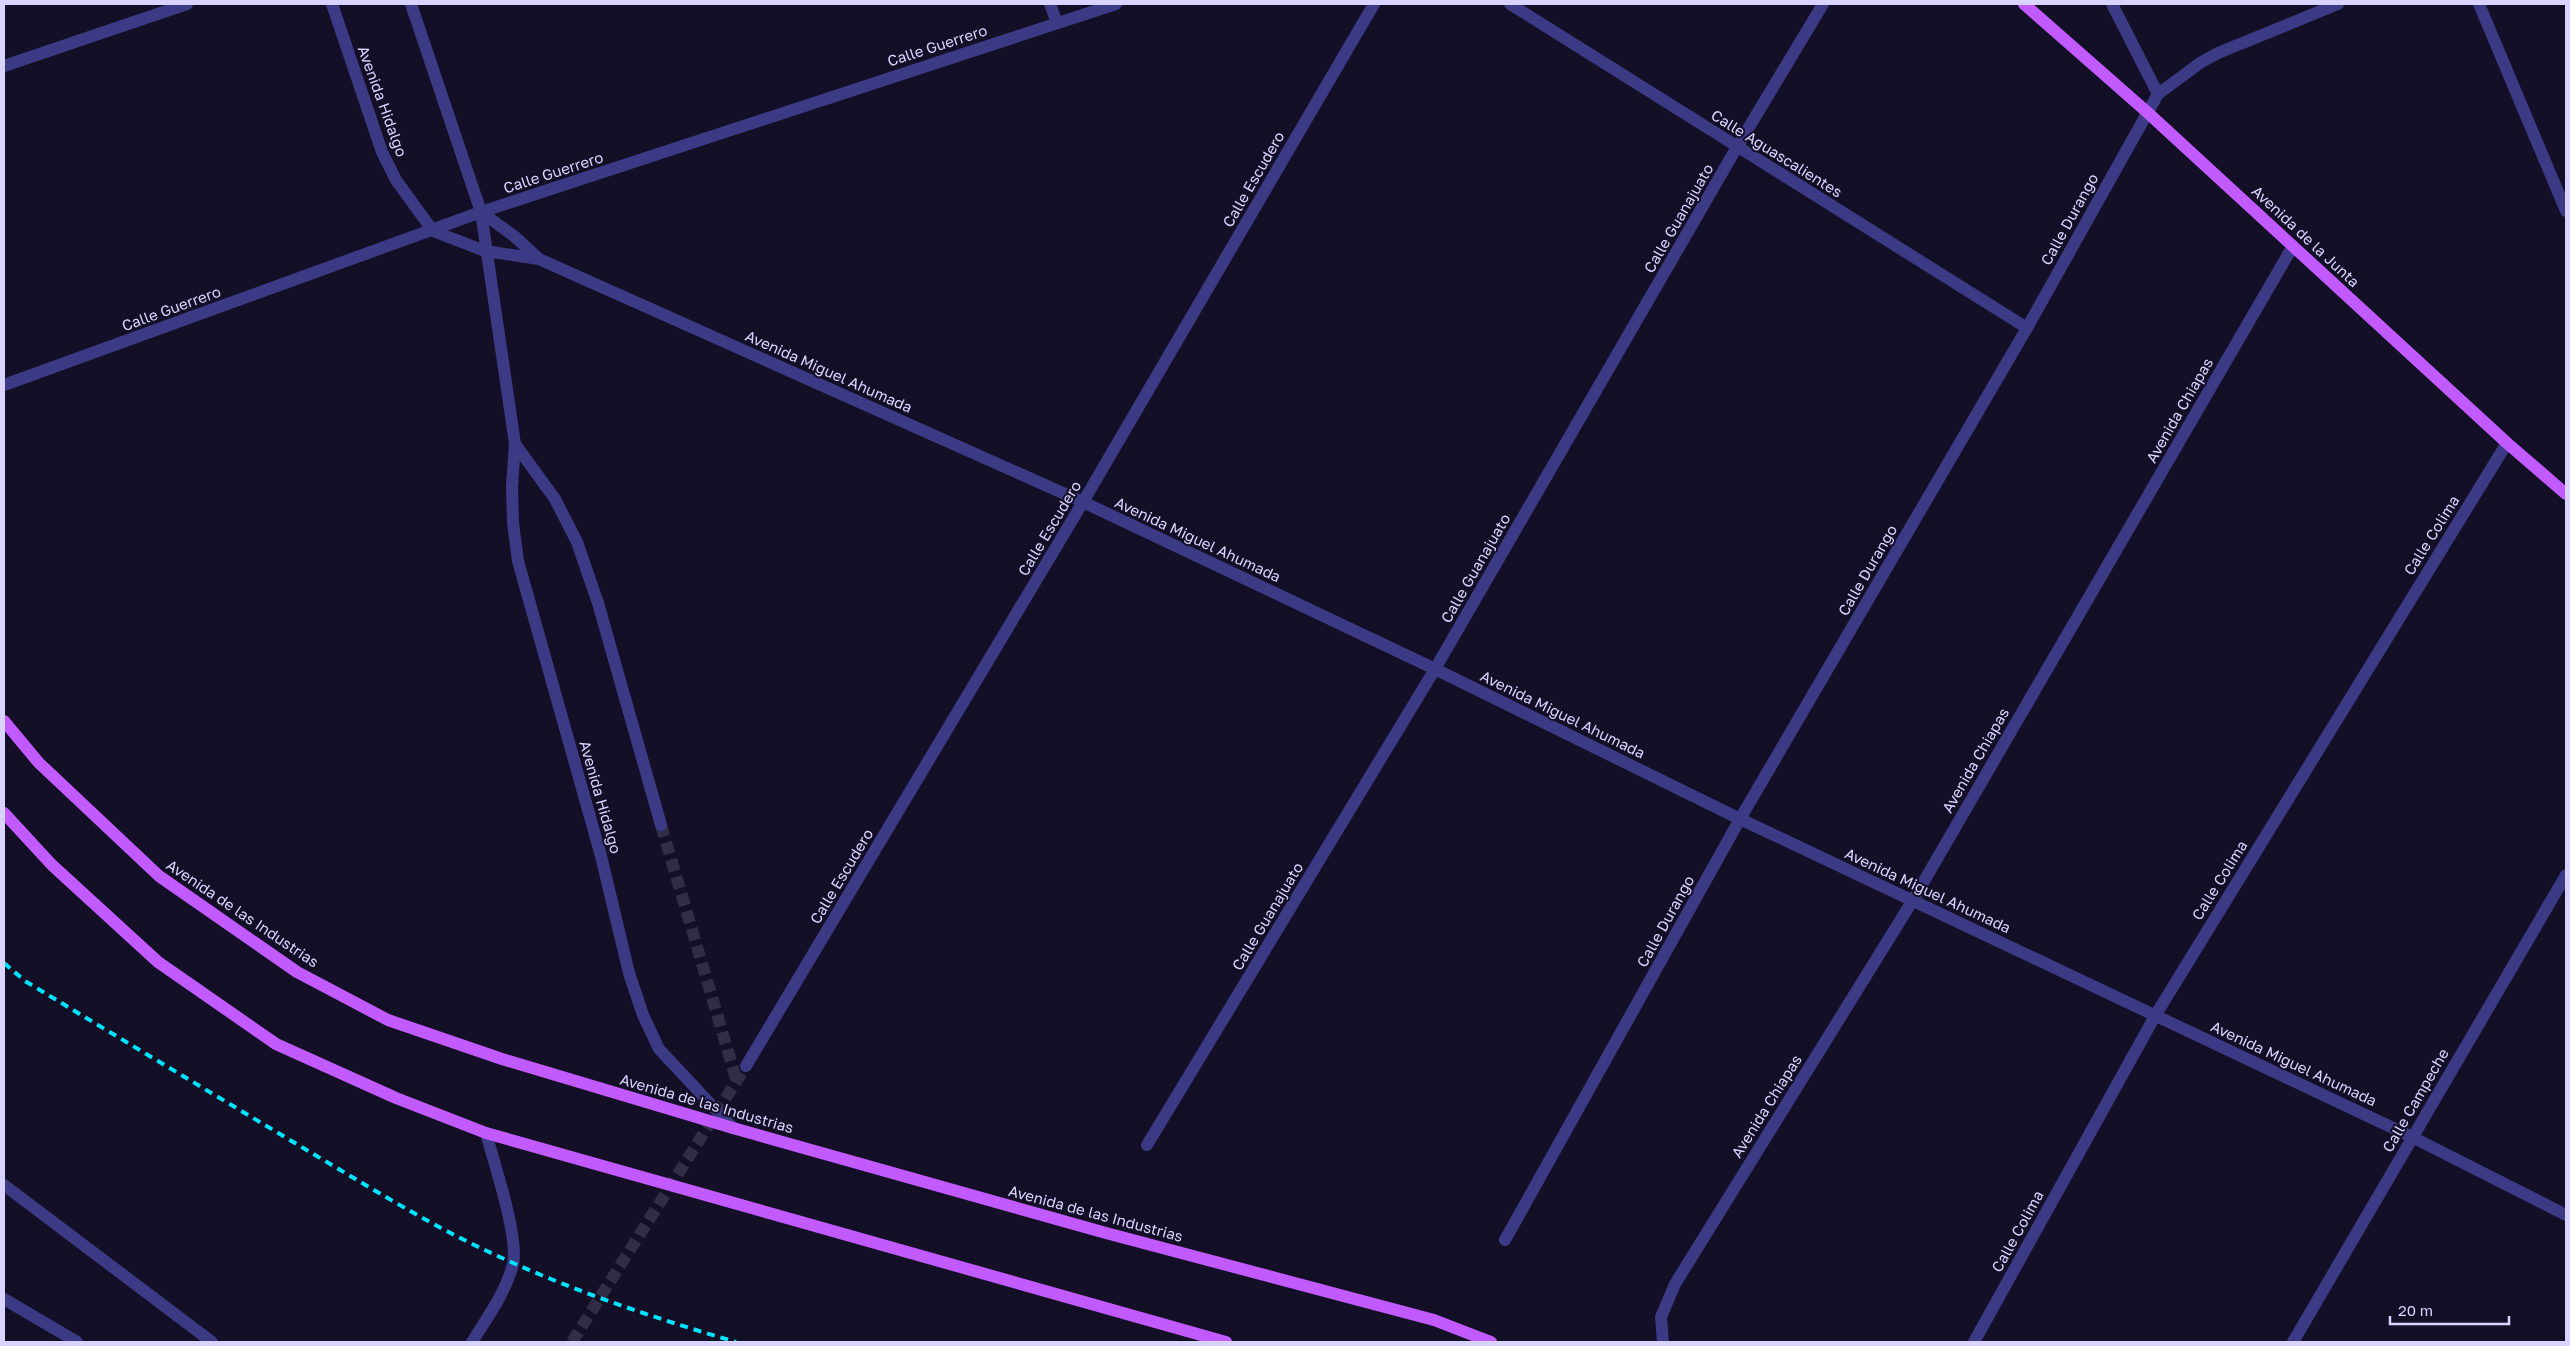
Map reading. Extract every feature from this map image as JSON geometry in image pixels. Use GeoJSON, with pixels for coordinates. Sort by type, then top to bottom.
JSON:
{"type":"FeatureCollection","features":[{"type":"Feature","properties":{"kind":"main road","name":"Avenida de la Junta"},"geometry":{"type":"LineString","coordinates":[[2024,4],[2147,112],[2507,443],[2566,494]]}},
{"type":"Feature","properties":{"kind":"main road","name":"Avenida de las Industrias"},"geometry":{"type":"LineString","coordinates":[[4,721],[39,763],[160,876],[297,972],[388,1020],[502,1059],[732,1128],[1106,1233],[1434,1320],[1491,1342]]}},
{"type":"Feature","properties":{"kind":"main road"},"geometry":{"type":"LineString","coordinates":[[4,812],[52,865],[158,962],[276,1044],[396,1098],[486,1134],[1226,1342]]}},
{"type":"Feature","properties":{"kind":"street"},"geometry":{"type":"LineString","coordinates":[[4,66],[187,4]]}},
{"type":"Feature","properties":{"kind":"street","name":"Avenida Hidalgo"},"geometry":{"type":"LineString","coordinates":[[332,4],[382,152],[396,180],[433,231]]}},
{"type":"Feature","properties":{"kind":"street","name":"Avenida Hidalgo"},"geometry":{"type":"LineString","coordinates":[[411,4],[481,212],[485,251],[516,444],[512,513],[518,561],[600,856],[630,973],[643,1015],[659,1049],[732,1128]]}},
{"type":"Feature","properties":{"kind":"street"},"geometry":{"type":"LineString","coordinates":[[1050,4],[1057,23]]}},
{"type":"Feature","properties":{"kind":"street","name":"Calle Guerrero"},"geometry":{"type":"LineString","coordinates":[[4,385],[481,212],[1116,4]]}},
{"type":"Feature","properties":{"kind":"street","name":"Calle Escudero"},"geometry":{"type":"LineString","coordinates":[[746,1066],[1083,502],[1374,4]]}},
{"type":"Feature","properties":{"kind":"street","name":"Calle Aguascalientes"},"geometry":{"type":"LineString","coordinates":[[1510,4],[2027,328]]}},
{"type":"Feature","properties":{"kind":"street","name":"Calle Guanajuato"},"geometry":{"type":"LineString","coordinates":[[1147,1145],[1435,669],[1737,147],[1823,4]]}},
{"type":"Feature","properties":{"kind":"street"},"geometry":{"type":"LineString","coordinates":[[2112,4],[2158,94]]}},
{"type":"Feature","properties":{"kind":"street","name":"Calle Durango"},"geometry":{"type":"LineString","coordinates":[[1505,1240],[1740,819],[2027,328],[2158,94],[2200,62],[2218,53],[2338,4]]}},
{"type":"Feature","properties":{"kind":"street"},"geometry":{"type":"LineString","coordinates":[[2479,4],[2566,211]]}},
{"type":"Feature","properties":{"kind":"street"},"geometry":{"type":"LineString","coordinates":[[481,212],[514,236],[539,259]]}},
{"type":"Feature","properties":{"kind":"street"},"geometry":{"type":"LineString","coordinates":[[433,231],[485,251],[539,259]]}},
{"type":"Feature","properties":{"kind":"street","name":"Avenida Chiapas"},"geometry":{"type":"LineString","coordinates":[[1663,1342],[1661,1317],[1675,1284],[1913,900],[2293,246]]}},
{"type":"Feature","properties":{"kind":"street","name":"Avenida Miguel Ahumada"},"geometry":{"type":"LineString","coordinates":[[539,259],[1083,502],[1435,669],[1740,819],[2412,1137],[2566,1215]]}},
{"type":"Feature","properties":{"kind":"street","name":"Calle Colima"},"geometry":{"type":"LineString","coordinates":[[1974,1342],[2155,1016],[2507,443]]}},
{"type":"Feature","properties":{"kind":"street","name":"Avenida Hidalgo"},"geometry":{"type":"LineString","coordinates":[[516,444],[555,499],[577,542],[600,612],[661,825]]}},
{"type":"Feature","properties":{"kind":"street","name":"Calle Campeche"},"geometry":{"type":"LineString","coordinates":[[2293,1342],[2566,875]]}},
{"type":"Feature","properties":{"kind":"street"},"geometry":{"type":"LineString","coordinates":[[472,1342],[503,1290],[513,1263],[511,1230],[486,1134]]}},
{"type":"Feature","properties":{"kind":"street"},"geometry":{"type":"LineString","coordinates":[[4,1185],[212,1342]]}},
{"type":"Feature","properties":{"kind":"street"},"geometry":{"type":"LineString","coordinates":[[4,1299],[76,1342]]}},
{"type":"Feature","properties":{"kind":"tunnel"},"geometry":{"type":"LineString","coordinates":[[661,825],[737,1082]]}},
{"type":"Feature","properties":{"kind":"tunnel"},"geometry":{"type":"LineString","coordinates":[[572,1342],[746,1066]]}},
{"type":"Feature","properties":{"kind":"railway"},"geometry":{"type":"LineString","coordinates":[[4,963],[25,981],[357,1180],[443,1229],[517,1265],[579,1290],[672,1323],[736,1342]]}}]}
